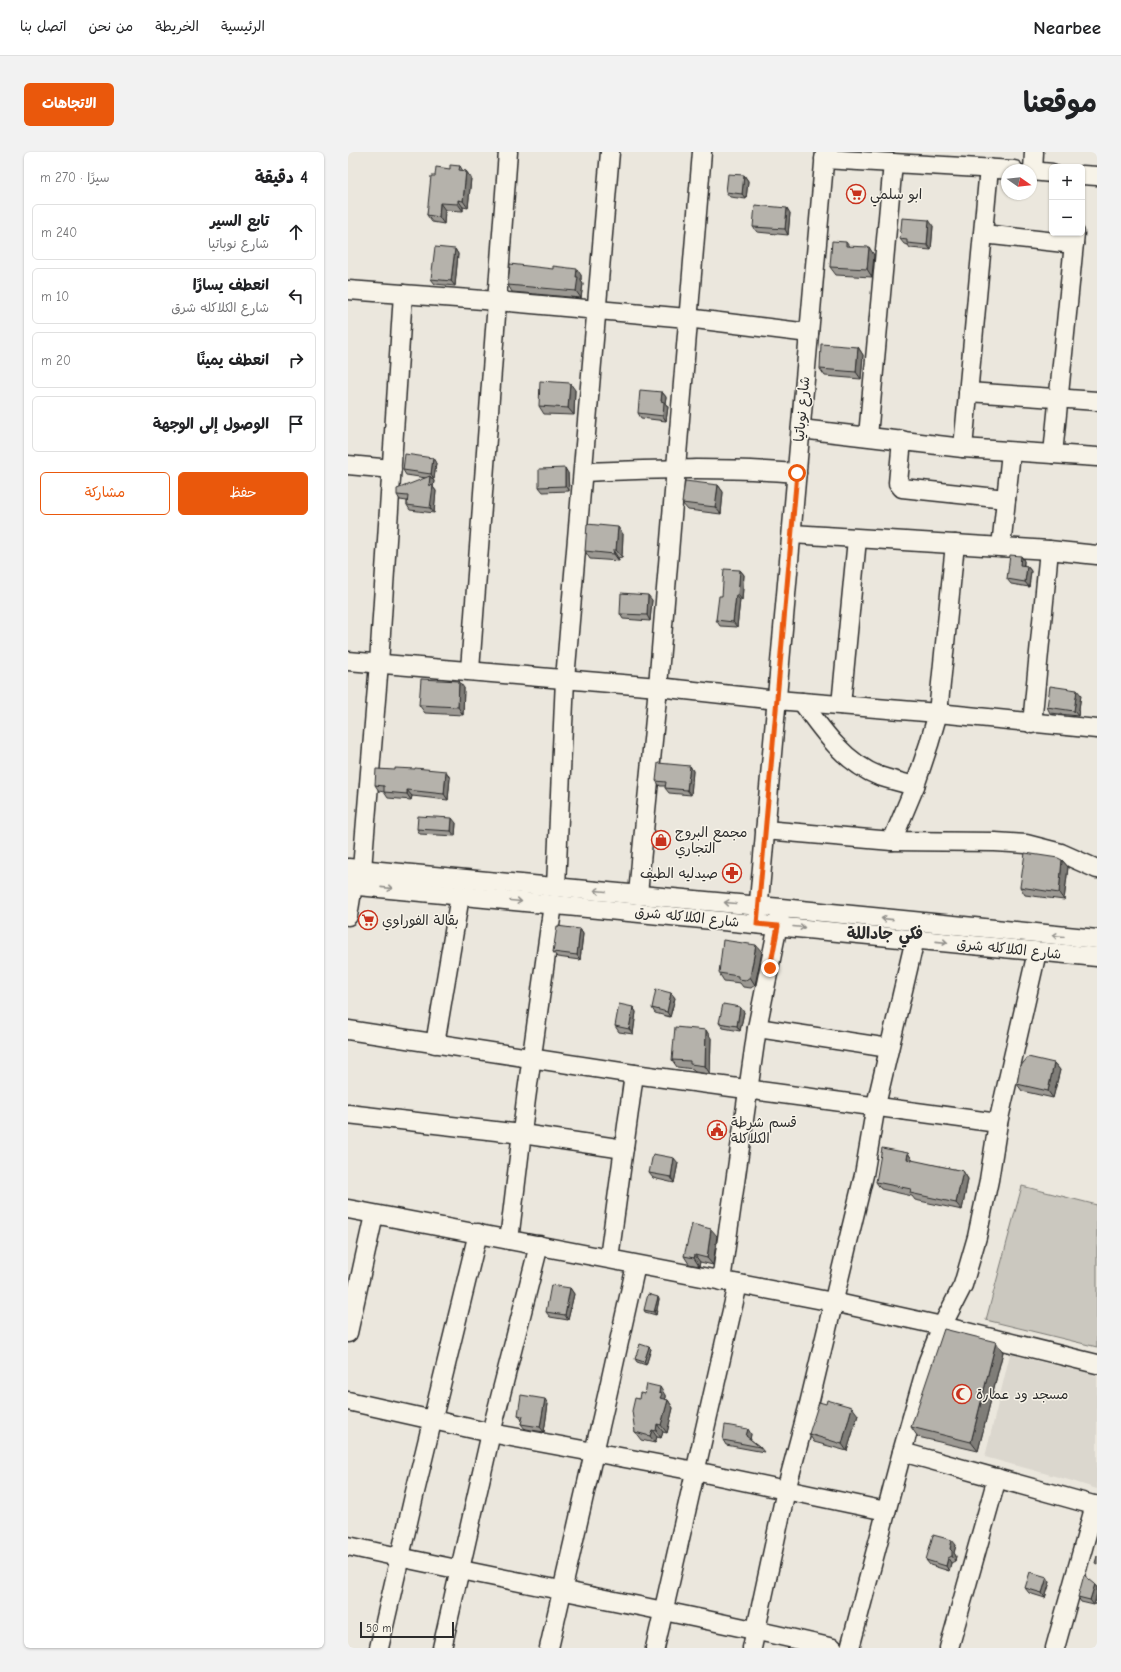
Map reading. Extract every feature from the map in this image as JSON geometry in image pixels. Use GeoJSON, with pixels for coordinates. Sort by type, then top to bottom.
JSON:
{"type":"FeatureCollection","features":[{"type":"Feature","properties":{"kind":"street"},"geometry":{"type":"LineString","coordinates":[[470,670],[508,152]]}},
{"type":"Feature","properties":{"kind":"street"},"geometry":{"type":"LineString","coordinates":[[509,1240],[532,1058],[555,895],[565,679],[584,472],[610,152]]}},
{"type":"Feature","properties":{"kind":"street"},"geometry":{"type":"LineString","coordinates":[[638,895],[658,686],[687,318],[702,152]]}},
{"type":"Feature","properties":{"kind":"street"},"geometry":{"type":"LineString","coordinates":[[1033,164],[1034,152]]}},
{"type":"Feature","properties":{"kind":"street"},"geometry":{"type":"LineString","coordinates":[[825,156],[893,163],[934,158],[1001,169]]}},
{"type":"Feature","properties":{"kind":"street","name":"شارع نوباتيا"},"geometry":{"type":"LineString","coordinates":[[757,924],[825,156]]}},
{"type":"Feature","properties":{"kind":"street"},"geometry":{"type":"LineString","coordinates":[[868,436],[893,163]]}},
{"type":"Feature","properties":{"kind":"street"},"geometry":{"type":"LineString","coordinates":[[963,448],[989,168]]}},
{"type":"Feature","properties":{"kind":"street"},"geometry":{"type":"LineString","coordinates":[[1037,172],[1049,173]]}},
{"type":"Feature","properties":{"kind":"street"},"geometry":{"type":"LineString","coordinates":[[1085,175],[1097,176]]}},
{"type":"Feature","properties":{"kind":"street"},"geometry":{"type":"LineString","coordinates":[[983,234],[1074,238],[1053,454]]}},
{"type":"Feature","properties":{"kind":"street"},"geometry":{"type":"LineString","coordinates":[[348,290],[497,301],[687,318],[809,333]]}},
{"type":"Feature","properties":{"kind":"street"},"geometry":{"type":"LineString","coordinates":[[355,868],[379,663],[403,294]]}},
{"type":"Feature","properties":{"kind":"street"},"geometry":{"type":"LineString","coordinates":[[968,392],[1097,401]]}},
{"type":"Feature","properties":{"kind":"street"},"geometry":{"type":"LineString","coordinates":[[801,429],[963,448],[1097,457]]}},
{"type":"Feature","properties":{"kind":"street"},"geometry":{"type":"LineString","coordinates":[[902,440],[898,483],[902,488],[1006,499]]}},
{"type":"Feature","properties":{"kind":"street"},"geometry":{"type":"LineString","coordinates":[[1001,547],[1011,452]]}},
{"type":"Feature","properties":{"kind":"street"},"geometry":{"type":"LineString","coordinates":[[348,465],[392,469]]}},
{"type":"Feature","properties":{"kind":"street"},"geometry":{"type":"LineString","coordinates":[[584,472],[675,468],[757,470],[797,473]]}},
{"type":"Feature","properties":{"kind":"street"},"geometry":{"type":"LineString","coordinates":[[792,534],[1049,550],[1097,555]]}},
{"type":"Feature","properties":{"kind":"street"},"geometry":{"type":"LineString","coordinates":[[841,705],[857,539]]}},
{"type":"Feature","properties":{"kind":"street"},"geometry":{"type":"LineString","coordinates":[[892,841],[915,786],[938,713],[955,544]]}},
{"type":"Feature","properties":{"kind":"street"},"geometry":{"type":"LineString","coordinates":[[1032,724],[1049,550]]}},
{"type":"Feature","properties":{"kind":"street"},"geometry":{"type":"LineString","coordinates":[[348,661],[658,686],[777,700],[938,713],[1032,724],[1097,729]]}},
{"type":"Feature","properties":{"kind":"street"},"geometry":{"type":"LineString","coordinates":[[802,702],[822,731],[842,751],[862,767],[878,776],[915,786]]}},
{"type":"Feature","properties":{"kind":"street"},"geometry":{"type":"LineString","coordinates":[[766,830],[892,841],[995,842],[1026,844],[1061,853],[1097,869]]}},
{"type":"Feature","properties":{"kind":"street","name":"شارع الكلاكله شرق"},"geometry":{"type":"LineString","coordinates":[[355,868],[757,924],[1097,957]]}},
{"type":"Feature","properties":{"kind":"street"},"geometry":{"type":"LineString","coordinates":[[348,916],[351,885]]}},
{"type":"Feature","properties":{"kind":"street","name":"شارع الكلاكله شرق"},"geometry":{"type":"LineString","coordinates":[[351,885],[460,896],[638,895],[1097,939]]}},
{"type":"Feature","properties":{"kind":"street"},"geometry":{"type":"LineString","coordinates":[[435,1044],[460,896]]}},
{"type":"Feature","properties":{"kind":"street"},"geometry":{"type":"LineString","coordinates":[[655,1648],[695,1471],[729,1283],[748,1089],[757,1028],[781,908]]}},
{"type":"Feature","properties":{"kind":"street"},"geometry":{"type":"LineString","coordinates":[[752,1648],[786,1490],[809,1404],[864,1175],[876,1106],[915,939]]}},
{"type":"Feature","properties":{"kind":"street"},"geometry":{"type":"LineString","coordinates":[[850,1648],[902,1452],[928,1361],[942,1326],[963,1285],[977,1236],[989,1180],[998,1123],[1037,952]]}},
{"type":"Feature","properties":{"kind":"street"},"geometry":{"type":"LineString","coordinates":[[757,1028],[890,1048]]}},
{"type":"Feature","properties":{"kind":"street"},"geometry":{"type":"LineString","coordinates":[[348,1030],[634,1074],[998,1123]]}},
{"type":"Feature","properties":{"kind":"street"},"geometry":{"type":"LineString","coordinates":[[609,1258],[634,1074]]}},
{"type":"Feature","properties":{"kind":"street"},"geometry":{"type":"LineString","coordinates":[[348,1114],[522,1134],[624,1149]]}},
{"type":"Feature","properties":{"kind":"street"},"geometry":{"type":"LineString","coordinates":[[348,1210],[478,1233],[609,1258],[636,1265],[833,1302],[942,1326],[1097,1364]]}},
{"type":"Feature","properties":{"kind":"street"},"geometry":{"type":"LineString","coordinates":[[348,1333],[374,1214]]}},
{"type":"Feature","properties":{"kind":"street"},"geometry":{"type":"LineString","coordinates":[[379,1648],[478,1233]]}},
{"type":"Feature","properties":{"kind":"street"},"geometry":{"type":"LineString","coordinates":[[442,1648],[461,1571],[491,1433],[539,1245]]}},
{"type":"Feature","properties":{"kind":"street"},"geometry":{"type":"LineString","coordinates":[[549,1648],[636,1265]]}},
{"type":"Feature","properties":{"kind":"street"},"geometry":{"type":"LineString","coordinates":[[348,1401],[491,1433],[695,1471],[886,1511]]}},
{"type":"Feature","properties":{"kind":"street"},"geometry":{"type":"LineString","coordinates":[[902,1452],[1096,1506],[1055,1648]]}},
{"type":"Feature","properties":{"kind":"street"},"geometry":{"type":"LineString","coordinates":[[948,1648],[997,1478]]}},
{"type":"Feature","properties":{"kind":"street"},"geometry":{"type":"LineString","coordinates":[[348,1546],[461,1571],[756,1630],[834,1648]]}},
{"type":"Feature","properties":{"kind":"shaded area"},"geometry":{"type":"Polygon","coordinates":[[[1022,1186],[1097,1205],[1097,1347],[986,1320],[1022,1186]]]}},
{"type":"Feature","properties":{"kind":"shaded area"},"geometry":{"type":"Polygon","coordinates":[[[1010,1354],[1074,1370],[1075,1368],[1095,1373],[1094,1376],[1097,1376],[1097,1489],[985,1457],[1010,1354]]]}},
{"type":"Feature","properties":{"kind":"building"},"geometry":{"type":"Polygon","coordinates":[[[450,165],[460,166],[459,170],[466,171],[463,201],[458,200],[458,204],[440,203],[439,217],[427,215],[431,176],[435,176],[436,167],[450,169],[450,165]]]}},
{"type":"Feature","properties":{"kind":"building"},"geometry":{"type":"Polygon","coordinates":[[[728,174],[744,175],[742,194],[726,192],[728,174]]]}},
{"type":"Feature","properties":{"kind":"building"},"geometry":{"type":"Polygon","coordinates":[[[755,205],[787,208],[785,229],[753,227],[755,205]]]}},
{"type":"Feature","properties":{"kind":"building"},"geometry":{"type":"Polygon","coordinates":[[[902,218],[929,220],[927,245],[907,243],[907,240],[900,239],[902,218]]]}},
{"type":"Feature","properties":{"kind":"building"},"geometry":{"type":"Polygon","coordinates":[[[832,241],[846,242],[846,246],[869,247],[867,269],[830,267],[832,241]]]}},
{"type":"Feature","properties":{"kind":"building"},"geometry":{"type":"Polygon","coordinates":[[[435,247],[455,249],[451,281],[431,279],[435,247]]]}},
{"type":"Feature","properties":{"kind":"building"},"geometry":{"type":"Polygon","coordinates":[[[510,264],[553,269],[553,266],[577,269],[576,277],[578,277],[576,291],[508,285],[510,264]]]}},
{"type":"Feature","properties":{"kind":"building"},"geometry":{"type":"Polygon","coordinates":[[[821,344],[858,347],[856,372],[820,369],[821,344]]]}},
{"type":"Feature","properties":{"kind":"building"},"geometry":{"type":"Polygon","coordinates":[[[540,381],[570,383],[568,408],[539,406],[540,381]]]}},
{"type":"Feature","properties":{"kind":"building"},"geometry":{"type":"Polygon","coordinates":[[[640,390],[662,392],[661,401],[664,402],[663,416],[638,413],[640,390]]]}},
{"type":"Feature","properties":{"kind":"building"},"geometry":{"type":"Polygon","coordinates":[[[405,454],[433,458],[431,474],[403,470],[405,454]]]}},
{"type":"Feature","properties":{"kind":"building"},"geometry":{"type":"Polygon","coordinates":[[[565,468],[565,486],[539,487],[539,469],[565,468]]]}},
{"type":"Feature","properties":{"kind":"building"},"geometry":{"type":"Polygon","coordinates":[[[430,476],[429,485],[433,486],[430,508],[407,505],[408,496],[397,495],[397,489],[430,476]]]}},
{"type":"Feature","properties":{"kind":"building"},"geometry":{"type":"Polygon","coordinates":[[[685,481],[718,485],[715,507],[682,503],[685,481]]]}},
{"type":"Feature","properties":{"kind":"building"},"geometry":{"type":"Polygon","coordinates":[[[587,524],[618,527],[616,550],[613,550],[614,554],[585,551],[587,524]]]}},
{"type":"Feature","properties":{"kind":"building"},"geometry":{"type":"Polygon","coordinates":[[[1010,555],[1021,556],[1020,565],[1027,566],[1025,582],[1007,579],[1010,555]]]}},
{"type":"Feature","properties":{"kind":"building"},"geometry":{"type":"Polygon","coordinates":[[[724,569],[740,570],[738,595],[736,595],[733,622],[716,620],[719,596],[722,596],[724,569]]]}},
{"type":"Feature","properties":{"kind":"building"},"geometry":{"type":"Polygon","coordinates":[[[621,593],[648,595],[647,615],[620,614],[621,593]]]}},
{"type":"Feature","properties":{"kind":"building"},"geometry":{"type":"Polygon","coordinates":[[[421,679],[459,681],[458,707],[419,705],[421,679]]]}},
{"type":"Feature","properties":{"kind":"building"},"geometry":{"type":"Polygon","coordinates":[[[1050,686],[1077,690],[1074,711],[1047,707],[1050,686]]]}},
{"type":"Feature","properties":{"kind":"building"},"geometry":{"type":"Polygon","coordinates":[[[658,763],[690,766],[687,790],[665,788],[666,782],[656,781],[658,763]]]}},
{"type":"Feature","properties":{"kind":"building"},"geometry":{"type":"Polygon","coordinates":[[[395,768],[446,771],[444,794],[407,790],[407,794],[384,792],[384,786],[375,785],[376,769],[395,770],[395,768]]]}},
{"type":"Feature","properties":{"kind":"building"},"geometry":{"type":"Polygon","coordinates":[[[418,816],[452,818],[451,831],[417,829],[418,816]]]}},
{"type":"Feature","properties":{"kind":"building"},"geometry":{"type":"Polygon","coordinates":[[[1025,853],[1058,858],[1062,860],[1059,893],[1020,887],[1025,853]]]}},
{"type":"Feature","properties":{"kind":"building"},"geometry":{"type":"Polygon","coordinates":[[[557,926],[580,929],[577,955],[553,952],[557,926]]]}},
{"type":"Feature","properties":{"kind":"building"},"geometry":{"type":"Polygon","coordinates":[[[723,940],[756,945],[750,977],[746,980],[738,979],[738,976],[719,973],[723,940]]]}},
{"type":"Feature","properties":{"kind":"building"},"geometry":{"type":"Polygon","coordinates":[[[656,989],[671,993],[667,1012],[652,1008],[656,989]]]}},
{"type":"Feature","properties":{"kind":"building"},"geometry":{"type":"Polygon","coordinates":[[[619,1004],[633,1007],[629,1029],[615,1026],[619,1004]]]}},
{"type":"Feature","properties":{"kind":"building"},"geometry":{"type":"Polygon","coordinates":[[[723,1004],[740,1007],[737,1026],[719,1023],[723,1004]]]}},
{"type":"Feature","properties":{"kind":"building"},"geometry":{"type":"Polygon","coordinates":[[[675,1027],[706,1030],[705,1066],[690,1064],[690,1061],[672,1060],[675,1027]]]}},
{"type":"Feature","properties":{"kind":"building"},"geometry":{"type":"Polygon","coordinates":[[[1028,1057],[1054,1063],[1048,1091],[1017,1084],[1020,1067],[1028,1057]]]}},
{"type":"Feature","properties":{"kind":"building"},"geometry":{"type":"Polygon","coordinates":[[[882,1148],[908,1153],[907,1159],[963,1171],[956,1203],[910,1193],[911,1189],[876,1182],[882,1148]]]}},
{"type":"Feature","properties":{"kind":"building"},"geometry":{"type":"Polygon","coordinates":[[[653,1154],[674,1158],[671,1177],[649,1173],[653,1154]]]}},
{"type":"Feature","properties":{"kind":"building"},"geometry":{"type":"Polygon","coordinates":[[[692,1224],[711,1229],[707,1258],[695,1255],[694,1258],[684,1256],[692,1224]]]}},
{"type":"Feature","properties":{"kind":"building"},"geometry":{"type":"Polygon","coordinates":[[[551,1285],[570,1288],[565,1315],[546,1312],[551,1285]]]}},
{"type":"Feature","properties":{"kind":"building"},"geometry":{"type":"Polygon","coordinates":[[[648,1294],[658,1297],[654,1312],[644,1310],[648,1294]]]}},
{"type":"Feature","properties":{"kind":"building","name":"مسجد ود عمارة"},"geometry":{"type":"Polygon","coordinates":[[[944,1329],[996,1342],[971,1442],[911,1427],[944,1329]]]}},
{"type":"Feature","properties":{"kind":"building"},"geometry":{"type":"Polygon","coordinates":[[[640,1344],[649,1347],[644,1362],[635,1359],[640,1344]]]}},
{"type":"Feature","properties":{"kind":"building"},"geometry":{"type":"Polygon","coordinates":[[[647,1384],[660,1387],[659,1393],[662,1394],[660,1398],[668,1400],[661,1425],[657,1424],[656,1431],[652,1430],[650,1436],[635,1432],[632,1411],[635,1398],[639,1399],[640,1393],[645,1394],[647,1384]]]}},
{"type":"Feature","properties":{"kind":"building"},"geometry":{"type":"Polygon","coordinates":[[[521,1395],[545,1399],[540,1427],[521,1424],[523,1416],[518,1415],[521,1395]]]}},
{"type":"Feature","properties":{"kind":"building"},"geometry":{"type":"Polygon","coordinates":[[[827,1400],[852,1407],[842,1444],[809,1434],[819,1402],[826,1404],[827,1400]]]}},
{"type":"Feature","properties":{"kind":"building"},"geometry":{"type":"Polygon","coordinates":[[[725,1425],[748,1429],[746,1436],[760,1447],[723,1440],[725,1425]]]}},
{"type":"Feature","properties":{"kind":"building"},"geometry":{"type":"Polygon","coordinates":[[[933,1535],[952,1540],[950,1549],[952,1551],[952,1556],[948,1558],[946,1566],[926,1560],[933,1535]]]}},
{"type":"Feature","properties":{"kind":"building"},"geometry":{"type":"Polygon","coordinates":[[[1030,1572],[1047,1577],[1042,1593],[1025,1588],[1030,1572]]]}},
{"type":"Feature","properties":{"kind":"building"},"geometry":{"type":"Polygon","coordinates":[[[1084,1575],[1095,1584],[1090,1600],[1078,1597],[1084,1575]]]}},
{"type":"Feature","properties":{"kind":"place","name":"ابو سلمي"},"geometry":{"type":"Point","coordinates":[856,194]}},
{"type":"Feature","properties":{"kind":"place","name":"مجمع البروج التجاري"},"geometry":{"type":"Point","coordinates":[661,840]}},
{"type":"Feature","properties":{"kind":"place","name":"صيدليه الطيف"},"geometry":{"type":"Point","coordinates":[732,873]}},
{"type":"Feature","properties":{"kind":"place","name":"بقالة الفوراوي"},"geometry":{"type":"Point","coordinates":[368,920]}},
{"type":"Feature","properties":{"kind":"place","name":"قسم شرطة الكلاكلة"},"geometry":{"type":"Point","coordinates":[717,1130]}},
{"type":"Feature","properties":{"kind":"place","name":"مسجد ود عمارة"},"geometry":{"type":"Point","coordinates":[962,1394]}},
{"type":"Feature","properties":{"kind":"district","name":"فكي جاداللة"},"geometry":{"type":"Point","coordinates":[885,934]}},
{"type":"Feature","properties":{"kind":"route"},"geometry":{"type":"LineString","coordinates":[[770,968],[778,926],[757,924],[797,473]]}}]}
